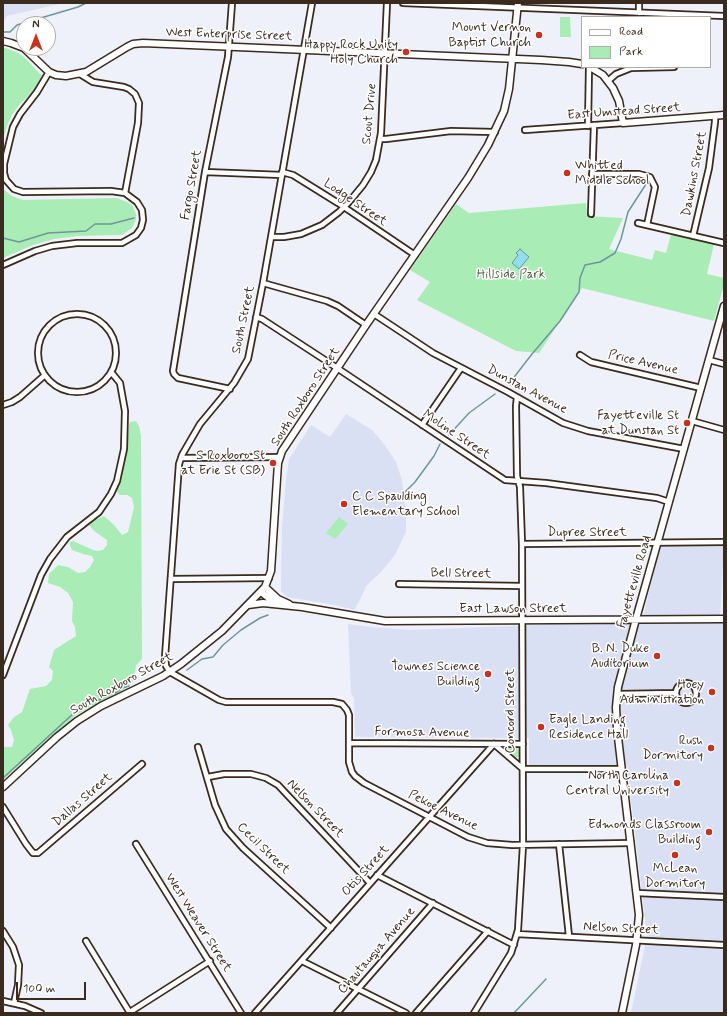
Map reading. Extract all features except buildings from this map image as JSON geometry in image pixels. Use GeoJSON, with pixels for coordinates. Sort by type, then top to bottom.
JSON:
{"type":"FeatureCollection","features":[{"type":"Feature","properties":{"kind":"street","name":"Fargo Street"},"geometry":{"type":"LineString","coordinates":[[230,389],[178,378],[173,371],[206,172],[230,47],[232,3]]}},
{"type":"Feature","properties":{"kind":"street","name":"South Street"},"geometry":{"type":"LineString","coordinates":[[170,672],[166,666],[165,657],[178,472],[181,458],[204,418],[230,389],[248,359],[263,283],[312,3]]}},
{"type":"Feature","properties":{"kind":"street","name":"Scout Drive"},"geometry":{"type":"LineString","coordinates":[[271,237],[294,236],[315,229],[344,208],[367,179],[376,160],[380,139],[385,53],[386,3]]}},
{"type":"Feature","properties":{"kind":"street"},"geometry":{"type":"LineString","coordinates":[[403,3],[518,6],[724,16]]}},
{"type":"Feature","properties":{"kind":"street"},"geometry":{"type":"LineString","coordinates":[[639,3],[639,13]]}},
{"type":"Feature","properties":{"kind":"street","name":"South Roxboro Street"},"geometry":{"type":"LineString","coordinates":[[3,787],[57,737],[77,721],[101,706],[170,672],[222,630],[263,590],[269,578],[278,463],[280,457],[286,445],[366,325],[468,178],[495,132],[507,100],[518,6]]}},
{"type":"Feature","properties":{"kind":"street"},"geometry":{"type":"LineString","coordinates":[[3,41],[24,48],[49,72],[61,76],[80,74],[93,82],[124,87],[135,94],[139,103],[138,123],[125,193]]}},
{"type":"Feature","properties":{"kind":"street","name":"West Enterprise Street"},"geometry":{"type":"LineString","coordinates":[[80,74],[93,68],[127,47],[136,44],[304,49],[569,62],[581,64]]}},
{"type":"Feature","properties":{"kind":"street"},"geometry":{"type":"LineString","coordinates":[[588,126],[589,68]]}},
{"type":"Feature","properties":{"kind":"street"},"geometry":{"type":"LineString","coordinates":[[591,68],[603,75],[608,80],[618,97],[623,123]]}},
{"type":"Feature","properties":{"kind":"street"},"geometry":{"type":"LineString","coordinates":[[608,80],[616,74],[631,68]]}},
{"type":"Feature","properties":{"kind":"street"},"geometry":{"type":"LineString","coordinates":[[3,265],[35,251],[52,246],[77,243],[116,243],[128,240],[139,232],[141,228],[143,214],[140,206],[125,193],[106,191],[23,192],[14,189],[8,183],[4,173],[4,164],[14,127],[20,114],[37,92],[49,72]]}},
{"type":"Feature","properties":{"kind":"street","name":"East Umstead Street"},"geometry":{"type":"LineString","coordinates":[[525,130],[724,115]]}},
{"type":"Feature","properties":{"kind":"street","name":"Dawkins Street"},"geometry":{"type":"LineString","coordinates":[[694,236],[709,168],[715,116]]}},
{"type":"Feature","properties":{"kind":"street"},"geometry":{"type":"LineString","coordinates":[[591,214],[594,125]]}},
{"type":"Feature","properties":{"kind":"street"},"geometry":{"type":"LineString","coordinates":[[380,139],[451,131],[495,132]]}},
{"type":"Feature","properties":{"kind":"street"},"geometry":{"type":"LineString","coordinates":[[206,172],[282,173]]}},
{"type":"Feature","properties":{"kind":"street","name":"Lodge Street"},"geometry":{"type":"LineString","coordinates":[[282,173],[293,175],[415,255]]}},
{"type":"Feature","properties":{"kind":"street"},"geometry":{"type":"LineString","coordinates":[[592,174],[639,174],[648,176],[652,179],[655,187],[647,225]]}},
{"type":"Feature","properties":{"kind":"street"},"geometry":{"type":"LineString","coordinates":[[638,223],[724,243]]}},
{"type":"Feature","properties":{"kind":"street"},"geometry":{"type":"LineString","coordinates":[[263,283],[327,301],[338,306],[366,325]]}},
{"type":"Feature","properties":{"kind":"street","name":"Fayetteville Road"},"geometry":{"type":"LineString","coordinates":[[622,1013],[637,941],[639,915],[617,724],[616,708],[620,680],[724,306]]}},
{"type":"Feature","properties":{"kind":"street"},"geometry":{"type":"LineString","coordinates":[[75,314],[86,315],[97,319],[110,331],[114,341],[116,351],[115,362],[111,372],[106,379],[95,387],[78,392],[61,388],[50,381],[45,375],[40,364],[38,353],[42,336],[49,326],[58,319],[75,314]]}},
{"type":"Feature","properties":{"kind":"street","name":"Dunstan Avenue"},"geometry":{"type":"LineString","coordinates":[[374,314],[421,346],[552,417],[578,428],[684,449]]}},
{"type":"Feature","properties":{"kind":"street","name":"Moline Street"},"geometry":{"type":"LineString","coordinates":[[256,317],[262,319],[338,368],[500,478],[519,482],[546,483],[657,498],[669,502]]}},
{"type":"Feature","properties":{"kind":"street","name":"Price Avenue"},"geometry":{"type":"LineString","coordinates":[[580,355],[591,362],[701,388]]}},
{"type":"Feature","properties":{"kind":"street"},"geometry":{"type":"LineString","coordinates":[[709,360],[724,364]]}},
{"type":"Feature","properties":{"kind":"street"},"geometry":{"type":"LineString","coordinates":[[422,425],[461,368]]}},
{"type":"Feature","properties":{"kind":"street"},"geometry":{"type":"LineString","coordinates":[[3,675],[50,559],[67,537],[99,512],[111,494],[117,481],[124,449],[125,411],[120,383],[111,372]]}},
{"type":"Feature","properties":{"kind":"street"},"geometry":{"type":"LineString","coordinates":[[3,405],[20,397],[45,375]]}},
{"type":"Feature","properties":{"kind":"street","name":"Concord Street"},"geometry":{"type":"LineString","coordinates":[[474,1013],[511,953],[517,934],[523,845],[523,744],[522,544],[519,482],[517,476],[517,397]]}},
{"type":"Feature","properties":{"kind":"street"},"geometry":{"type":"LineString","coordinates":[[692,421],[724,430]]}},
{"type":"Feature","properties":{"kind":"street"},"geometry":{"type":"LineString","coordinates":[[181,458],[280,457]]}},
{"type":"Feature","properties":{"kind":"street","name":"Dupree Street"},"geometry":{"type":"LineString","coordinates":[[522,544],[724,542]]}},
{"type":"Feature","properties":{"kind":"street"},"geometry":{"type":"LineString","coordinates":[[171,579],[269,578]]}},
{"type":"Feature","properties":{"kind":"street","name":"Bell Street"},"geometry":{"type":"LineString","coordinates":[[399,584],[522,586]]}},
{"type":"Feature","properties":{"kind":"street"},"geometry":{"type":"LineString","coordinates":[[263,590],[276,604]]}},
{"type":"Feature","properties":{"kind":"street","name":"East Lawson Street"},"geometry":{"type":"LineString","coordinates":[[263,590],[279,600],[302,607]]}},
{"type":"Feature","properties":{"kind":"street","name":"East Lawson Street"},"geometry":{"type":"LineString","coordinates":[[248,605],[263,603],[276,604],[385,620],[724,618]]}},
{"type":"Feature","properties":{"kind":"street","name":"Pekoe Avenue"},"geometry":{"type":"LineString","coordinates":[[170,672],[219,700],[226,702],[342,704],[347,710],[349,722],[350,768],[359,780],[458,833],[477,841],[523,845],[630,843]]}},
{"type":"Feature","properties":{"kind":"street"},"geometry":{"type":"LineString","coordinates":[[688,684],[695,689],[696,695],[691,702],[685,703],[678,699],[676,693],[680,686],[688,684]]}},
{"type":"Feature","properties":{"kind":"street"},"geometry":{"type":"LineString","coordinates":[[618,694],[676,693]]}},
{"type":"Feature","properties":{"kind":"street","name":"Formosa Avenue"},"geometry":{"type":"LineString","coordinates":[[349,743],[523,744]]}},
{"type":"Feature","properties":{"kind":"street"},"geometry":{"type":"LineString","coordinates":[[494,744],[523,768],[622,769]]}},
{"type":"Feature","properties":{"kind":"street","name":"Otis Street"},"geometry":{"type":"LineString","coordinates":[[255,1013],[494,744]]}},
{"type":"Feature","properties":{"kind":"street","name":"Cecil Street"},"geometry":{"type":"LineString","coordinates":[[198,747],[219,815],[226,829],[243,848],[331,928]]}},
{"type":"Feature","properties":{"kind":"street","name":"Dallas Street"},"geometry":{"type":"LineString","coordinates":[[3,807],[26,844],[33,853],[38,853],[142,764]]}},
{"type":"Feature","properties":{"kind":"street","name":"Nelson Street"},"geometry":{"type":"LineString","coordinates":[[208,777],[224,774],[251,774],[266,778],[278,785],[370,883]]}},
{"type":"Feature","properties":{"kind":"street","name":"West Weaver Street"},"geometry":{"type":"LineString","coordinates":[[136,844],[241,1013]]}},
{"type":"Feature","properties":{"kind":"street"},"geometry":{"type":"LineString","coordinates":[[559,844],[568,936]]}},
{"type":"Feature","properties":{"kind":"street"},"geometry":{"type":"LineString","coordinates":[[377,875],[514,945]]}},
{"type":"Feature","properties":{"kind":"street"},"geometry":{"type":"LineString","coordinates":[[637,893],[724,897]]}},
{"type":"Feature","properties":{"kind":"street","name":"Chautauqua Avenue"},"geometry":{"type":"LineString","coordinates":[[337,1013],[433,903]]}},
{"type":"Feature","properties":{"kind":"street"},"geometry":{"type":"LineString","coordinates":[[3,931],[13,947],[19,965],[18,985],[14,1003]]}},
{"type":"Feature","properties":{"kind":"street"},"geometry":{"type":"LineString","coordinates":[[416,1013],[488,931]]}},
{"type":"Feature","properties":{"kind":"street","name":"Nelson Street"},"geometry":{"type":"LineString","coordinates":[[517,934],[724,945]]}},
{"type":"Feature","properties":{"kind":"street"},"geometry":{"type":"LineString","coordinates":[[86,941],[130,1012],[210,962]]}},
{"type":"Feature","properties":{"kind":"street"},"geometry":{"type":"LineString","coordinates":[[302,961],[406,1013]]}},
{"type":"Feature","properties":{"kind":"street"},"geometry":{"type":"LineString","coordinates":[[3,1001],[25,1006],[41,1013]]}},
{"type":"Feature","properties":{"kind":"shaded area"},"geometry":{"type":"Polygon","coordinates":[[[3,3],[64,3],[7,16],[3,23],[3,3]]]}},
{"type":"Feature","properties":{"kind":"shaded area","name":"C C Spaulding Elementary School"},"geometry":{"type":"Polygon","coordinates":[[[346,414],[372,430],[396,462],[402,480],[406,514],[406,532],[395,555],[381,572],[366,586],[354,610],[335,605],[287,597],[281,591],[282,527],[289,459],[311,425],[330,437],[346,414]]]}},
{"type":"Feature","properties":{"kind":"shaded area","name":"North Carolina Central University"},"geometry":{"type":"Polygon","coordinates":[[[660,546],[724,546],[720,619],[724,619],[724,1013],[631,1013],[647,936],[627,765],[529,765],[529,738],[355,737],[354,698],[351,694],[348,624],[410,630],[642,621],[660,546]]]}},
{"type":"Feature","properties":{"kind":"green space"},"geometry":{"type":"Polygon","coordinates":[[[560,17],[570,17],[571,37],[560,37],[560,17]]]}},
{"type":"Feature","properties":{"kind":"green space"},"geometry":{"type":"Polygon","coordinates":[[[3,47],[16,52],[16,56],[24,57],[42,76],[37,87],[19,105],[12,115],[3,139],[3,47]]]}},
{"type":"Feature","properties":{"kind":"green space"},"geometry":{"type":"Polygon","coordinates":[[[3,189],[12,196],[23,200],[117,198],[132,205],[136,214],[136,220],[132,228],[122,235],[78,236],[54,239],[33,245],[3,258],[3,189]]]}},
{"type":"Feature","properties":{"kind":"green space","name":"Hillside Park"},"geometry":{"type":"Polygon","coordinates":[[[586,203],[587,216],[623,218],[609,249],[652,260],[655,250],[666,253],[671,234],[714,244],[707,274],[724,278],[724,284],[714,321],[582,288],[539,353],[516,351],[417,300],[430,282],[410,270],[456,204],[469,213],[586,203]]]}},
{"type":"Feature","properties":{"kind":"green space"},"geometry":{"type":"Polygon","coordinates":[[[136,421],[139,426],[141,436],[142,659],[136,665],[134,681],[123,690],[76,715],[3,780],[3,746],[12,747],[14,740],[8,725],[14,717],[22,712],[30,689],[46,686],[52,680],[53,671],[49,667],[54,650],[76,636],[75,627],[72,621],[73,602],[68,593],[60,587],[48,583],[49,574],[58,565],[68,567],[78,573],[85,572],[90,567],[94,560],[92,556],[72,550],[69,543],[73,541],[93,550],[103,550],[107,545],[107,540],[94,531],[89,525],[95,520],[104,516],[122,535],[128,532],[134,507],[132,498],[127,495],[120,495],[116,491],[127,448],[129,425],[130,422],[136,421]]]}},
{"type":"Feature","properties":{"kind":"green space"},"geometry":{"type":"Polygon","coordinates":[[[339,517],[348,524],[335,539],[326,533],[339,517]]]}},
{"type":"Feature","properties":{"kind":"green space"},"geometry":{"type":"Polygon","coordinates":[[[504,748],[517,748],[519,751],[519,757],[515,757],[504,751],[504,748]]]}},
{"type":"Feature","properties":{"kind":"water"},"geometry":{"type":"Polygon","coordinates":[[[520,249],[529,257],[519,269],[512,263],[518,255],[516,253],[520,249]]]}},
{"type":"Feature","properties":{"kind":"waterway"},"geometry":{"type":"LineString","coordinates":[[3,32],[10,32],[17,25],[78,7],[86,3]]}},
{"type":"Feature","properties":{"kind":"waterway"},"geometry":{"type":"LineString","coordinates":[[511,385],[515,376],[560,321],[579,292],[580,278],[585,265],[600,262],[615,253],[621,239],[628,212],[648,181]]}},
{"type":"Feature","properties":{"kind":"waterway"},"geometry":{"type":"LineString","coordinates":[[3,238],[19,242],[48,233],[86,231],[95,224],[111,224],[134,218]]}},
{"type":"Feature","properties":{"kind":"waterway"},"geometry":{"type":"LineString","coordinates":[[449,435],[469,413],[495,394]]}},
{"type":"Feature","properties":{"kind":"waterway"},"geometry":{"type":"LineString","coordinates":[[405,492],[415,482],[434,456],[440,444]]}},
{"type":"Feature","properties":{"kind":"waterway"},"geometry":{"type":"LineString","coordinates":[[187,670],[202,659],[213,657],[223,645],[241,630],[260,618],[268,615]]}},
{"type":"Feature","properties":{"kind":"waterway"},"geometry":{"type":"LineString","coordinates":[[3,778],[75,712],[117,692],[122,688],[129,686]]}},
{"type":"Feature","properties":{"kind":"waterway"},"geometry":{"type":"LineString","coordinates":[[514,1013],[546,979]]}},
{"type":"Feature","properties":{"kind":"place","name":"Mount Vernon Baptist Church"},"geometry":{"type":"Point","coordinates":[539,35]}},
{"type":"Feature","properties":{"kind":"place","name":"Happy Rock Unity Holy Church"},"geometry":{"type":"Point","coordinates":[406,52]}},
{"type":"Feature","properties":{"kind":"place","name":"Whitted Middle School"},"geometry":{"type":"Point","coordinates":[567,173]}},
{"type":"Feature","properties":{"kind":"place","name":"Fayetteville St at Dunstan St"},"geometry":{"type":"Point","coordinates":[687,423]}},
{"type":"Feature","properties":{"kind":"place","name":"S Roxboro St at Erie St (SB)"},"geometry":{"type":"Point","coordinates":[273,463]}},
{"type":"Feature","properties":{"kind":"place","name":"C C Spaulding Elementary School"},"geometry":{"type":"Point","coordinates":[344,504]}},
{"type":"Feature","properties":{"kind":"place","name":"B. N. Duke Auditorium"},"geometry":{"type":"Point","coordinates":[657,656]}},
{"type":"Feature","properties":{"kind":"place","name":"Townes Science Building"},"geometry":{"type":"Point","coordinates":[488,674]}},
{"type":"Feature","properties":{"kind":"place","name":"Hoey Administration"},"geometry":{"type":"Point","coordinates":[712,692]}},
{"type":"Feature","properties":{"kind":"place","name":"Eagle Landing Residence Hall"},"geometry":{"type":"Point","coordinates":[541,727]}},
{"type":"Feature","properties":{"kind":"place","name":"Rush Dormitory"},"geometry":{"type":"Point","coordinates":[711,748]}},
{"type":"Feature","properties":{"kind":"place","name":"North Carolina Central University"},"geometry":{"type":"Point","coordinates":[677,783]}},
{"type":"Feature","properties":{"kind":"place","name":"Edmonds Classroom Building"},"geometry":{"type":"Point","coordinates":[709,832]}},
{"type":"Feature","properties":{"kind":"place","name":"McLean Dormitory"},"geometry":{"type":"Point","coordinates":[675,855]}}]}
